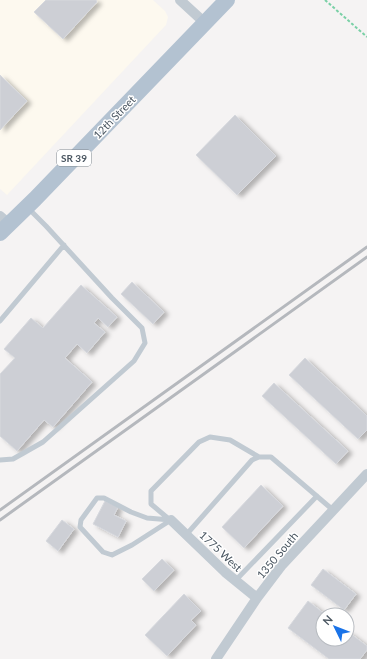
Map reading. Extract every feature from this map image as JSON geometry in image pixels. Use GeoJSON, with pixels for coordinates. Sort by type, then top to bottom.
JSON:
{"type":"FeatureCollection","features":[{"type":"Feature","properties":{"kind":"main road","name":"12th Street"},"geometry":{"type":"LineString","coordinates":[[3,224],[27,207],[227,0]]}},
{"type":"Feature","properties":{"kind":"street"},"geometry":{"type":"LineString","coordinates":[[180,0],[205,23]]}},
{"type":"Feature","properties":{"kind":"street","name":"1350 South"},"geometry":{"type":"LineString","coordinates":[[216,659],[257,598],[282,565],[367,474]]}},
{"type":"Feature","properties":{"kind":"street","name":"1775 West"},"geometry":{"type":"LineString","coordinates":[[171,520],[225,572],[257,598]]}},
{"type":"Feature","properties":{"kind":"lane"},"geometry":{"type":"LineString","coordinates":[[0,460],[13,459],[43,442],[134,361],[145,343],[142,328],[27,207]]}},
{"type":"Feature","properties":{"kind":"lane"},"geometry":{"type":"LineString","coordinates":[[0,321],[64,245]]}},
{"type":"Feature","properties":{"kind":"lane"},"geometry":{"type":"LineString","coordinates":[[171,520],[151,504],[151,491],[199,442],[210,437],[230,440],[259,457]]}},
{"type":"Feature","properties":{"kind":"lane"},"geometry":{"type":"LineString","coordinates":[[186,535],[252,460],[259,457],[271,457],[333,510]]}},
{"type":"Feature","properties":{"kind":"lane"},"geometry":{"type":"LineString","coordinates":[[235,581],[317,496]]}},
{"type":"Feature","properties":{"kind":"lane"},"geometry":{"type":"LineString","coordinates":[[97,498],[104,498],[131,512],[147,518],[171,520],[132,546],[112,555],[103,552],[80,527],[81,520],[97,498]]}},
{"type":"Feature","properties":{"kind":"path"},"geometry":{"type":"LineString","coordinates":[[326,0],[367,37]]}},
{"type":"Feature","properties":{"kind":"shaded area"},"geometry":{"type":"Polygon","coordinates":[[[0,0],[153,0],[165,11],[168,17],[166,25],[7,195],[0,189],[0,0]]]}},
{"type":"Feature","properties":{"kind":"building"},"geometry":{"type":"Polygon","coordinates":[[[46,0],[96,0],[97,2],[63,39],[34,12],[46,0]]]}},
{"type":"Feature","properties":{"kind":"building"},"geometry":{"type":"Polygon","coordinates":[[[0,75],[27,101],[0,130],[0,75]]]}},
{"type":"Feature","properties":{"kind":"building"},"geometry":{"type":"Polygon","coordinates":[[[235,115],[276,156],[237,195],[196,155],[235,115]]]}},
{"type":"Feature","properties":{"kind":"building"},"geometry":{"type":"Polygon","coordinates":[[[132,282],[164,312],[153,324],[121,294],[132,282]]]}},
{"type":"Feature","properties":{"kind":"building"},"geometry":{"type":"Polygon","coordinates":[[[81,285],[117,317],[108,327],[98,318],[94,323],[105,332],[87,353],[77,344],[65,358],[92,382],[53,427],[44,420],[17,451],[0,436],[0,374],[15,358],[4,349],[31,318],[43,328],[81,285]]]}},
{"type":"Feature","properties":{"kind":"building"},"geometry":{"type":"Polygon","coordinates":[[[305,358],[367,416],[367,430],[358,439],[289,375],[305,358]]]}},
{"type":"Feature","properties":{"kind":"building"},"geometry":{"type":"Polygon","coordinates":[[[274,383],[348,451],[336,464],[262,396],[274,383]]]}},
{"type":"Feature","properties":{"kind":"building"},"geometry":{"type":"Polygon","coordinates":[[[261,485],[283,506],[244,548],[222,527],[261,485]]]}},
{"type":"Feature","properties":{"kind":"building"},"geometry":{"type":"Polygon","coordinates":[[[105,501],[118,507],[114,515],[126,521],[118,537],[93,524],[105,501]]]}},
{"type":"Feature","properties":{"kind":"building"},"geometry":{"type":"Polygon","coordinates":[[[62,520],[74,529],[58,551],[46,541],[62,520]]]}},
{"type":"Feature","properties":{"kind":"building"},"geometry":{"type":"Polygon","coordinates":[[[162,559],[174,570],[154,591],[142,579],[162,559]]]}},
{"type":"Feature","properties":{"kind":"building"},"geometry":{"type":"Polygon","coordinates":[[[323,569],[356,594],[346,607],[340,607],[311,585],[323,569]]]}},
{"type":"Feature","properties":{"kind":"building"},"geometry":{"type":"Polygon","coordinates":[[[184,594],[201,611],[191,620],[196,625],[167,656],[145,635],[184,594]]]}},
{"type":"Feature","properties":{"kind":"building"},"geometry":{"type":"Polygon","coordinates":[[[308,601],[316,607],[315,647],[355,647],[355,637],[367,646],[367,650],[360,659],[329,659],[288,628],[308,601]]]}},
{"type":"Feature","properties":{"kind":"railway"},"geometry":{"type":"LineString","coordinates":[[0,510],[367,247]]}},
{"type":"Feature","properties":{"kind":"railway"},"geometry":{"type":"LineString","coordinates":[[0,520],[367,257]]}}]}
